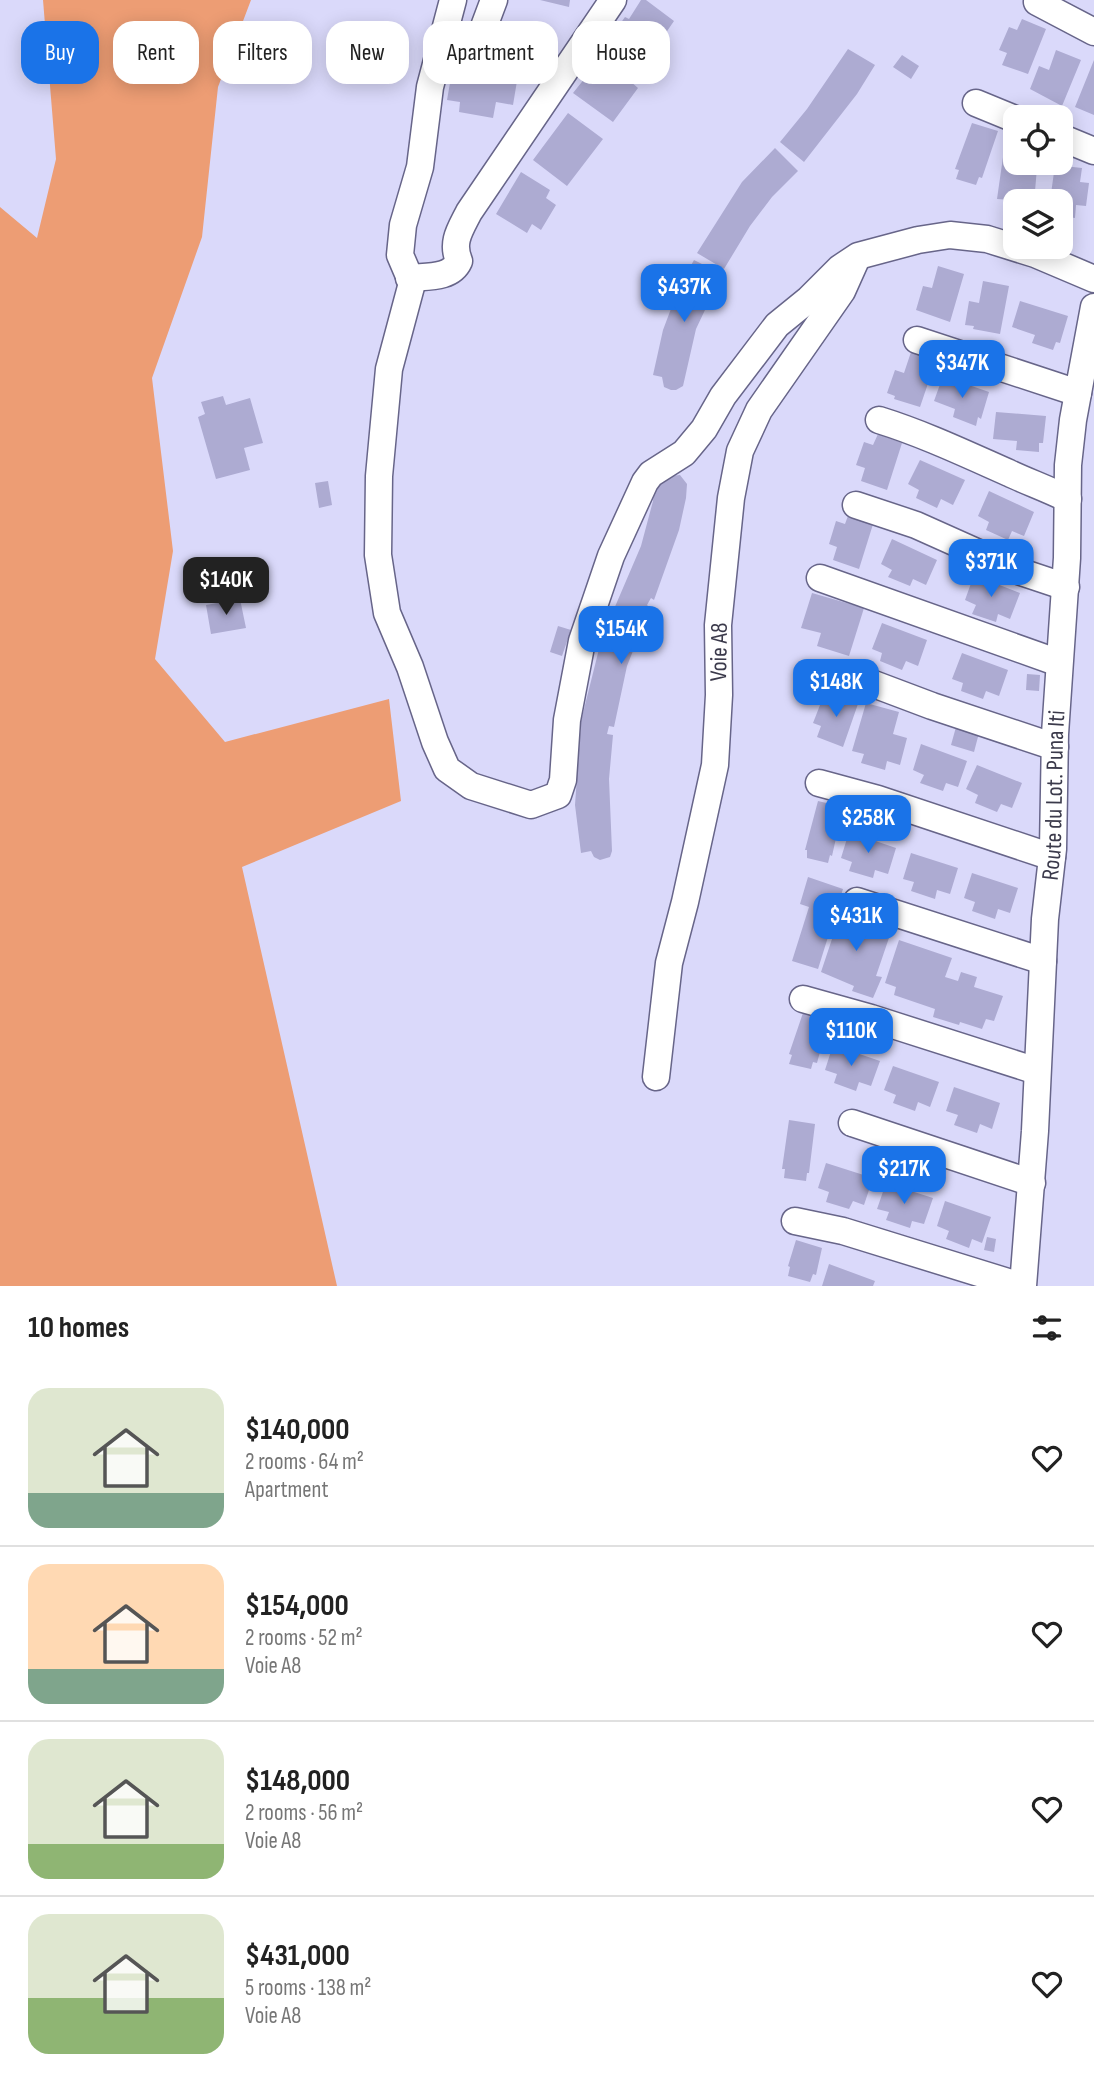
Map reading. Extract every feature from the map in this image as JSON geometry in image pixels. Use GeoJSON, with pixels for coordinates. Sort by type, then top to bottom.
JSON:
{"type":"FeatureCollection","features":[{"type":"Feature","properties":{"kind":"street"},"geometry":{"type":"LineString","coordinates":[[453,0],[430,87],[420,167],[403,225],[400,255],[412,283],[390,369],[379,476],[378,555],[387,613],[410,667],[435,742],[447,769],[463,781],[531,805],[558,795],[562,780],[566,720],[582,641],[611,556],[645,482],[652,474],[684,453],[777,325],[809,299],[839,268],[858,256],[918,240],[950,235],[988,239],[1035,254],[1094,279]]}},
{"type":"Feature","properties":{"kind":"street"},"geometry":{"type":"LineString","coordinates":[[486,21],[494,0]]}},
{"type":"Feature","properties":{"kind":"street"},"geometry":{"type":"LineString","coordinates":[[410,278],[447,274],[456,269],[459,261],[454,249],[458,233],[469,212],[613,0]]}},
{"type":"Feature","properties":{"kind":"street"},"geometry":{"type":"LineString","coordinates":[[1037,2],[1094,32]]}},
{"type":"Feature","properties":{"kind":"street"},"geometry":{"type":"LineString","coordinates":[[976,103],[1003,114]]}},
{"type":"Feature","properties":{"kind":"street"},"geometry":{"type":"LineString","coordinates":[[1073,142],[1094,151]]}},
{"type":"Feature","properties":{"kind":"street","name":"Voie A8"},"geometry":{"type":"LineString","coordinates":[[656,1077],[669,963],[715,765],[719,695],[718,625],[731,498],[740,451],[759,410],[842,291],[858,256]]}},
{"type":"Feature","properties":{"kind":"street","name":"Route du Lot. Puna Iti"},"geometry":{"type":"LineString","coordinates":[[1022,1286],[1032,1183],[1043,961],[1052,857],[1059,663],[1066,587],[1068,465],[1094,307]]}},
{"type":"Feature","properties":{"kind":"street"},"geometry":{"type":"LineString","coordinates":[[917,340],[1078,393]]}},
{"type":"Feature","properties":{"kind":"street"},"geometry":{"type":"LineString","coordinates":[[879,420],[919,432],[1068,499]]}},
{"type":"Feature","properties":{"kind":"street"},"geometry":{"type":"LineString","coordinates":[[856,505],[916,525],[1021,572],[1066,587]]}},
{"type":"Feature","properties":{"kind":"street"},"geometry":{"type":"LineString","coordinates":[[820,578],[1059,663]]}},
{"type":"Feature","properties":{"kind":"street"},"geometry":{"type":"LineString","coordinates":[[863,680],[1055,747]]}},
{"type":"Feature","properties":{"kind":"street"},"geometry":{"type":"LineString","coordinates":[[819,783],[878,799],[1052,857]]}},
{"type":"Feature","properties":{"kind":"street"},"geometry":{"type":"LineString","coordinates":[[857,901],[1043,961]]}},
{"type":"Feature","properties":{"kind":"street"},"geometry":{"type":"LineString","coordinates":[[803,999],[1037,1071]]}},
{"type":"Feature","properties":{"kind":"street"},"geometry":{"type":"LineString","coordinates":[[852,1123],[1032,1183]]}},
{"type":"Feature","properties":{"kind":"street"},"geometry":{"type":"LineString","coordinates":[[795,1221],[843,1231],[1022,1286]]}},
{"type":"Feature","properties":{"kind":"shaded area"},"geometry":{"type":"Polygon","coordinates":[[[43,0],[251,0],[243,21],[213,21],[213,84],[219,84],[202,237],[152,378],[173,551],[155,659],[225,742],[389,699],[401,801],[242,867],[337,1286],[0,1286],[0,207],[37,238],[56,159],[50,84],[99,84],[99,21],[45,21],[43,0]]]}},
{"type":"Feature","properties":{"kind":"building"},"geometry":{"type":"Polygon","coordinates":[[[540,0],[570,0],[569,7],[540,0]]]}},
{"type":"Feature","properties":{"kind":"building"},"geometry":{"type":"Polygon","coordinates":[[[641,0],[646,0],[674,21],[670,27],[670,21],[622,21],[625,17],[629,19],[641,0]]]}},
{"type":"Feature","properties":{"kind":"building"},"geometry":{"type":"Polygon","coordinates":[[[1022,19],[1046,29],[1028,74],[1002,65],[1007,53],[999,50],[1009,27],[1017,30],[1022,19]]]}},
{"type":"Feature","properties":{"kind":"building"},"geometry":{"type":"Polygon","coordinates":[[[848,49],[875,65],[857,94],[804,162],[780,142],[807,109],[848,49]]]}},
{"type":"Feature","properties":{"kind":"building"},"geometry":{"type":"Polygon","coordinates":[[[1056,50],[1081,60],[1062,105],[1030,89],[1039,66],[1049,70],[1056,50]]]}},
{"type":"Feature","properties":{"kind":"building"},"geometry":{"type":"Polygon","coordinates":[[[902,55],[919,66],[911,79],[893,67],[902,55]]]}},
{"type":"Feature","properties":{"kind":"building"},"geometry":{"type":"Polygon","coordinates":[[[1094,60],[1094,115],[1075,107],[1094,60]]]}},
{"type":"Feature","properties":{"kind":"building"},"geometry":{"type":"Polygon","coordinates":[[[450,84],[516,84],[513,105],[496,102],[493,118],[459,112],[460,102],[447,100],[450,84]]]}},
{"type":"Feature","properties":{"kind":"building"},"geometry":{"type":"Polygon","coordinates":[[[580,84],[633,84],[638,88],[613,122],[573,93],[580,84]]]}},
{"type":"Feature","properties":{"kind":"building"},"geometry":{"type":"Polygon","coordinates":[[[568,113],[603,139],[567,186],[533,160],[568,113]]]}},
{"type":"Feature","properties":{"kind":"building"},"geometry":{"type":"Polygon","coordinates":[[[972,123],[998,131],[982,178],[979,177],[976,185],[956,179],[959,170],[955,169],[972,123]]]}},
{"type":"Feature","properties":{"kind":"building"},"geometry":{"type":"Polygon","coordinates":[[[775,148],[798,171],[772,197],[750,226],[724,269],[697,253],[742,182],[775,148]]]}},
{"type":"Feature","properties":{"kind":"building"},"geometry":{"type":"Polygon","coordinates":[[[1003,157],[1003,175],[1036,175],[1035,189],[1003,189],[1003,199],[997,199],[1003,157]]]}},
{"type":"Feature","properties":{"kind":"building"},"geometry":{"type":"Polygon","coordinates":[[[1073,167],[1082,168],[1080,182],[1089,183],[1086,206],[1076,205],[1073,218],[1073,189],[1052,189],[1054,175],[1073,175],[1073,167]]]}},
{"type":"Feature","properties":{"kind":"building"},"geometry":{"type":"Polygon","coordinates":[[[521,172],[550,190],[546,198],[556,205],[541,230],[532,224],[527,233],[496,214],[521,172]]]}},
{"type":"Feature","properties":{"kind":"building"},"geometry":{"type":"Polygon","coordinates":[[[694,260],[722,274],[696,329],[683,386],[671,390],[664,387],[662,377],[653,375],[663,330],[680,285],[694,260]]]}},
{"type":"Feature","properties":{"kind":"building"},"geometry":{"type":"Polygon","coordinates":[[[938,266],[964,274],[950,322],[916,310],[923,286],[932,288],[938,266]]]}},
{"type":"Feature","properties":{"kind":"building"},"geometry":{"type":"Polygon","coordinates":[[[983,281],[1009,286],[1000,334],[965,325],[969,301],[979,303],[983,281]]]}},
{"type":"Feature","properties":{"kind":"building"},"geometry":{"type":"Polygon","coordinates":[[[1020,301],[1068,316],[1060,343],[1056,342],[1053,350],[1032,343],[1035,335],[1012,327],[1020,301]]]}},
{"type":"Feature","properties":{"kind":"building"},"geometry":{"type":"Polygon","coordinates":[[[911,352],[936,360],[920,407],[894,399],[895,396],[887,393],[895,370],[904,373],[911,352]]]}},
{"type":"Feature","properties":{"kind":"building"},"geometry":{"type":"Polygon","coordinates":[[[943,376],[989,392],[981,419],[978,417],[976,426],[953,417],[955,409],[934,401],[943,376]]]}},
{"type":"Feature","properties":{"kind":"building"},"geometry":{"type":"Polygon","coordinates":[[[223,396],[226,405],[250,398],[263,443],[244,448],[250,470],[216,479],[198,417],[205,414],[201,402],[223,396]]]}},
{"type":"Feature","properties":{"kind":"building"},"geometry":{"type":"Polygon","coordinates":[[[996,412],[1046,416],[1043,443],[1039,443],[1039,452],[1016,450],[1017,441],[993,439],[996,412]]]}},
{"type":"Feature","properties":{"kind":"building"},"geometry":{"type":"Polygon","coordinates":[[[878,434],[902,443],[887,490],[861,481],[865,468],[856,465],[864,442],[873,445],[878,434]]]}},
{"type":"Feature","properties":{"kind":"building"},"geometry":{"type":"Polygon","coordinates":[[[920,460],[965,480],[953,505],[941,499],[937,508],[916,498],[919,490],[908,484],[920,460]]]}},
{"type":"Feature","properties":{"kind":"building"},"geometry":{"type":"Polygon","coordinates":[[[680,475],[687,484],[679,530],[654,600],[651,598],[647,605],[650,608],[627,666],[614,727],[609,726],[607,734],[613,735],[609,779],[612,851],[610,857],[600,860],[594,857],[591,851],[581,853],[575,805],[581,721],[602,637],[641,546],[653,501],[655,480],[666,481],[671,476],[680,475]]]}},
{"type":"Feature","properties":{"kind":"building"},"geometry":{"type":"Polygon","coordinates":[[[328,481],[332,505],[319,508],[315,483],[328,481]]]}},
{"type":"Feature","properties":{"kind":"building"},"geometry":{"type":"Polygon","coordinates":[[[989,491],[1034,512],[1024,536],[1012,531],[1008,540],[986,530],[989,522],[978,516],[989,491]]]}},
{"type":"Feature","properties":{"kind":"building"},"geometry":{"type":"Polygon","coordinates":[[[849,513],[874,521],[859,569],[833,560],[837,547],[829,544],[836,521],[845,524],[849,513]]]}},
{"type":"Feature","properties":{"kind":"building"},"geometry":{"type":"Polygon","coordinates":[[[892,539],[937,560],[926,585],[913,579],[910,586],[888,577],[892,570],[881,564],[892,539]]]}},
{"type":"Feature","properties":{"kind":"building"},"geometry":{"type":"Polygon","coordinates":[[[974,575],[1020,593],[1010,619],[998,614],[996,622],[972,614],[976,605],[965,600],[974,575]]]}},
{"type":"Feature","properties":{"kind":"building"},"geometry":{"type":"Polygon","coordinates":[[[812,593],[864,608],[849,656],[817,646],[821,633],[801,628],[812,593]]]}},
{"type":"Feature","properties":{"kind":"building"},"geometry":{"type":"Polygon","coordinates":[[[240,599],[246,628],[211,634],[206,605],[240,599]]]}},
{"type":"Feature","properties":{"kind":"building"},"geometry":{"type":"Polygon","coordinates":[[[882,623],[927,640],[918,666],[906,661],[902,670],[880,661],[882,653],[872,649],[882,623]]]}},
{"type":"Feature","properties":{"kind":"building"},"geometry":{"type":"Polygon","coordinates":[[[558,626],[571,630],[562,656],[550,652],[558,626]]]}},
{"type":"Feature","properties":{"kind":"building"},"geometry":{"type":"Polygon","coordinates":[[[962,653],[1008,670],[999,696],[986,691],[983,699],[961,691],[963,683],[952,679],[962,653]]]}},
{"type":"Feature","properties":{"kind":"building"},"geometry":{"type":"Polygon","coordinates":[[[831,666],[858,676],[851,696],[824,687],[831,666]]]}},
{"type":"Feature","properties":{"kind":"building"},"geometry":{"type":"Polygon","coordinates":[[[1027,674],[1040,675],[1039,691],[1026,690],[1027,674]]]}},
{"type":"Feature","properties":{"kind":"building"},"geometry":{"type":"Polygon","coordinates":[[[834,692],[859,701],[843,747],[817,737],[821,726],[813,723],[822,700],[830,703],[834,692]]]}},
{"type":"Feature","properties":{"kind":"building"},"geometry":{"type":"Polygon","coordinates":[[[866,703],[899,712],[893,734],[907,738],[900,765],[887,761],[885,770],[861,763],[864,754],[852,751],[866,703]]]}},
{"type":"Feature","properties":{"kind":"building"},"geometry":{"type":"Polygon","coordinates":[[[956,727],[979,733],[974,752],[951,745],[956,727]]]}},
{"type":"Feature","properties":{"kind":"building"},"geometry":{"type":"Polygon","coordinates":[[[921,744],[967,761],[958,787],[946,783],[943,791],[920,783],[924,775],[913,770],[921,744]]]}},
{"type":"Feature","properties":{"kind":"building"},"geometry":{"type":"Polygon","coordinates":[[[977,765],[1022,783],[1012,808],[1001,804],[997,812],[975,803],[978,795],[966,789],[977,765]]]}},
{"type":"Feature","properties":{"kind":"building"},"geometry":{"type":"Polygon","coordinates":[[[818,801],[843,807],[828,863],[807,858],[805,850],[818,801]]]}},
{"type":"Feature","properties":{"kind":"building"},"geometry":{"type":"Polygon","coordinates":[[[849,832],[896,848],[888,874],[875,870],[873,878],[849,871],[852,862],[841,858],[849,832]]]}},
{"type":"Feature","properties":{"kind":"building"},"geometry":{"type":"Polygon","coordinates":[[[911,853],[958,868],[950,894],[937,890],[935,899],[911,891],[914,882],[903,879],[911,853]]]}},
{"type":"Feature","properties":{"kind":"building"},"geometry":{"type":"Polygon","coordinates":[[[972,873],[1018,888],[1010,913],[998,909],[995,919],[972,911],[975,902],[964,898],[972,873]]]}},
{"type":"Feature","properties":{"kind":"building"},"geometry":{"type":"Polygon","coordinates":[[[808,877],[843,889],[818,969],[792,961],[809,907],[800,904],[808,877]]]}},
{"type":"Feature","properties":{"kind":"building"},"geometry":{"type":"Polygon","coordinates":[[[842,909],[865,917],[862,922],[891,932],[876,976],[882,977],[873,998],[852,991],[854,986],[821,972],[842,909]]]}},
{"type":"Feature","properties":{"kind":"building"},"geometry":{"type":"Polygon","coordinates":[[[899,940],[952,958],[945,977],[958,981],[961,972],[977,977],[974,987],[1003,996],[994,1021],[986,1019],[982,1029],[960,1022],[959,1025],[933,1017],[935,1009],[894,995],[896,987],[885,983],[899,940]]]}},
{"type":"Feature","properties":{"kind":"building"},"geometry":{"type":"Polygon","coordinates":[[[805,1007],[830,1015],[817,1063],[813,1062],[811,1069],[789,1064],[792,1055],[789,1054],[805,1007]]]}},
{"type":"Feature","properties":{"kind":"building"},"geometry":{"type":"Polygon","coordinates":[[[840,1025],[864,1032],[859,1051],[834,1043],[840,1025]]]}},
{"type":"Feature","properties":{"kind":"building"},"geometry":{"type":"Polygon","coordinates":[[[833,1045],[880,1061],[871,1086],[859,1082],[856,1091],[834,1083],[837,1074],[825,1070],[833,1045]]]}},
{"type":"Feature","properties":{"kind":"building"},"geometry":{"type":"Polygon","coordinates":[[[893,1066],[939,1082],[930,1107],[918,1102],[915,1111],[893,1103],[896,1095],[884,1090],[893,1066]]]}},
{"type":"Feature","properties":{"kind":"building"},"geometry":{"type":"Polygon","coordinates":[[[954,1087],[1000,1103],[992,1129],[980,1124],[977,1133],[954,1125],[958,1115],[946,1111],[954,1087]]]}},
{"type":"Feature","properties":{"kind":"building"},"geometry":{"type":"Polygon","coordinates":[[[789,1120],[815,1124],[806,1181],[784,1178],[785,1169],[782,1169],[789,1120]]]}},
{"type":"Feature","properties":{"kind":"building"},"geometry":{"type":"Polygon","coordinates":[[[826,1163],[873,1178],[864,1205],[853,1201],[849,1209],[826,1202],[829,1192],[818,1188],[826,1163]]]}},
{"type":"Feature","properties":{"kind":"building"},"geometry":{"type":"Polygon","coordinates":[[[917,1174],[937,1181],[934,1189],[914,1182],[917,1174]]]}},
{"type":"Feature","properties":{"kind":"building"},"geometry":{"type":"Polygon","coordinates":[[[886,1183],[933,1198],[924,1224],[912,1221],[910,1228],[886,1220],[889,1212],[877,1209],[886,1183]]]}},
{"type":"Feature","properties":{"kind":"building"},"geometry":{"type":"Polygon","coordinates":[[[945,1201],[991,1217],[982,1243],[972,1239],[969,1248],[946,1239],[949,1231],[937,1226],[945,1201]]]}},
{"type":"Feature","properties":{"kind":"building"},"geometry":{"type":"Polygon","coordinates":[[[987,1237],[996,1239],[994,1252],[984,1250],[987,1237]]]}},
{"type":"Feature","properties":{"kind":"building"},"geometry":{"type":"Polygon","coordinates":[[[796,1240],[822,1248],[816,1275],[813,1274],[810,1282],[788,1276],[788,1266],[796,1240]]]}},
{"type":"Feature","properties":{"kind":"building"},"geometry":{"type":"Polygon","coordinates":[[[829,1264],[875,1281],[873,1286],[822,1286],[829,1264]]]}}]}
